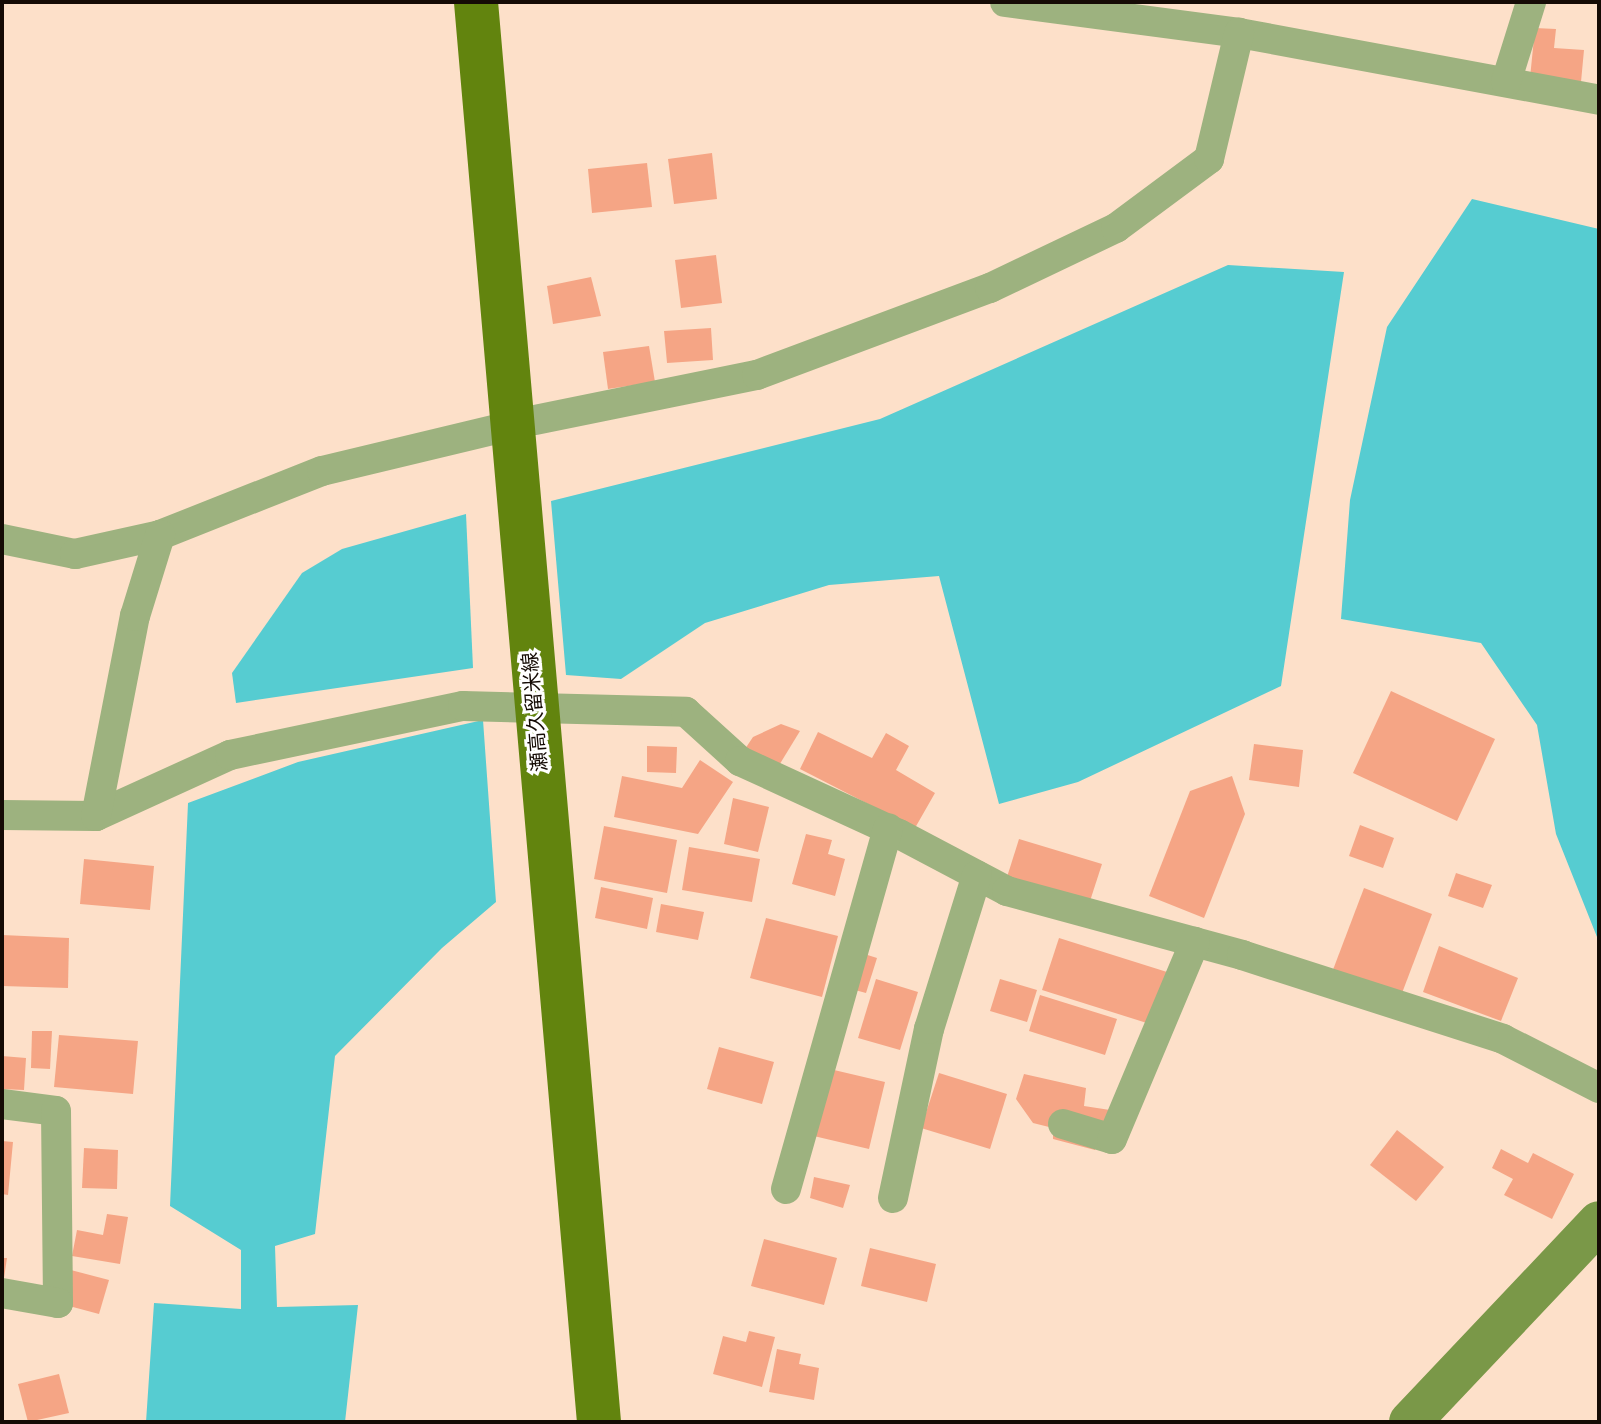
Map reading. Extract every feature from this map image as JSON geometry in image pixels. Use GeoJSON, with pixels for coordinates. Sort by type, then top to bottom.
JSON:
{"type":"FeatureCollection","features":[{"type":"Feature","properties":{"kind":"main road","name":"瀬高久留米線"},"geometry":{"type":"LineString","coordinates":[[476,2],[516,427],[534,710],[599,1422]]}},
{"type":"Feature","properties":{"kind":"street"},"geometry":{"type":"LineString","coordinates":[[1005,2],[1046,5],[1239,33],[1599,100]]}},
{"type":"Feature","properties":{"kind":"street"},"geometry":{"type":"LineString","coordinates":[[1506,82],[1531,2]]}},
{"type":"Feature","properties":{"kind":"street"},"geometry":{"type":"LineString","coordinates":[[2,539],[75,554],[160,535],[322,471],[757,375],[990,288],[1116,228],[1209,159],[1239,33]]}},
{"type":"Feature","properties":{"kind":"street"},"geometry":{"type":"LineString","coordinates":[[96,816],[135,616],[160,535]]}},
{"type":"Feature","properties":{"kind":"street"},"geometry":{"type":"LineString","coordinates":[[2,815],[96,816],[230,755],[463,706],[686,712],[740,761],[888,828],[1007,891],[1195,942],[1503,1039],[1599,1088]]}},
{"type":"Feature","properties":{"kind":"street"},"geometry":{"type":"LineString","coordinates":[[786,1189],[888,828]]}},
{"type":"Feature","properties":{"kind":"street"},"geometry":{"type":"LineString","coordinates":[[893,1198],[929,1029],[977,875]]}},
{"type":"Feature","properties":{"kind":"street"},"geometry":{"type":"LineString","coordinates":[[1063,1124],[1112,1139],[1195,942]]}},
{"type":"Feature","properties":{"kind":"street"},"geometry":{"type":"LineString","coordinates":[[2,1104],[56,1111],[58,1303],[2,1293]]}},
{"type":"Feature","properties":{"kind":"street"},"geometry":{"type":"LineString","coordinates":[[1410,1422],[1599,1222]]}},
{"type":"Feature","properties":{"kind":"water"},"geometry":{"type":"Polygon","coordinates":[[[1472,199],[1599,229],[1599,942],[1556,834],[1537,725],[1481,643],[1341,619],[1350,500],[1387,327],[1472,199]]]}},
{"type":"Feature","properties":{"kind":"water"},"geometry":{"type":"Polygon","coordinates":[[[1228,265],[1344,272],[1281,686],[1078,782],[999,804],[939,576],[829,585],[705,623],[621,679],[566,675],[551,501],[880,419],[1228,265]]]}},
{"type":"Feature","properties":{"kind":"water"},"geometry":{"type":"Polygon","coordinates":[[[466,514],[473,668],[236,703],[232,673],[302,573],[342,549],[466,514]]]}},
{"type":"Feature","properties":{"kind":"water"},"geometry":{"type":"Polygon","coordinates":[[[483,720],[496,902],[442,948],[335,1056],[315,1234],[275,1246],[277,1307],[358,1305],[345,1422],[146,1422],[154,1303],[241,1309],[241,1250],[170,1206],[188,803],[298,762],[483,720]]]}},
{"type":"Feature","properties":{"kind":"building"},"geometry":{"type":"Polygon","coordinates":[[[1535,28],[1556,29],[1554,48],[1584,50],[1581,82],[1530,78],[1535,28]]]}},
{"type":"Feature","properties":{"kind":"building"},"geometry":{"type":"Polygon","coordinates":[[[712,153],[717,199],[674,204],[668,159],[712,153]]]}},
{"type":"Feature","properties":{"kind":"building"},"geometry":{"type":"Polygon","coordinates":[[[647,163],[652,207],[592,213],[588,169],[647,163]]]}},
{"type":"Feature","properties":{"kind":"building"},"geometry":{"type":"Polygon","coordinates":[[[716,255],[722,303],[681,308],[675,260],[716,255]]]}},
{"type":"Feature","properties":{"kind":"building"},"geometry":{"type":"Polygon","coordinates":[[[591,277],[601,316],[553,324],[547,286],[591,277]]]}},
{"type":"Feature","properties":{"kind":"building"},"geometry":{"type":"Polygon","coordinates":[[[711,328],[713,360],[667,363],[664,331],[711,328]]]}},
{"type":"Feature","properties":{"kind":"building"},"geometry":{"type":"Polygon","coordinates":[[[649,346],[655,382],[608,389],[603,352],[649,346]]]}},
{"type":"Feature","properties":{"kind":"building"},"geometry":{"type":"Polygon","coordinates":[[[1391,691],[1495,739],[1457,821],[1353,773],[1391,691]]]}},
{"type":"Feature","properties":{"kind":"building"},"geometry":{"type":"Polygon","coordinates":[[[781,724],[800,731],[778,767],[743,752],[753,737],[781,724]]]}},
{"type":"Feature","properties":{"kind":"building"},"geometry":{"type":"Polygon","coordinates":[[[818,732],[872,758],[886,733],[909,746],[896,770],[935,793],[915,828],[800,769],[818,732]]]}},
{"type":"Feature","properties":{"kind":"building"},"geometry":{"type":"Polygon","coordinates":[[[1254,744],[1303,750],[1299,787],[1249,780],[1254,744]]]}},
{"type":"Feature","properties":{"kind":"building"},"geometry":{"type":"Polygon","coordinates":[[[647,746],[677,747],[676,773],[647,772],[647,746]]]}},
{"type":"Feature","properties":{"kind":"building"},"geometry":{"type":"Polygon","coordinates":[[[700,760],[733,782],[698,834],[614,817],[622,776],[682,788],[700,760]]]}},
{"type":"Feature","properties":{"kind":"building"},"geometry":{"type":"Polygon","coordinates":[[[1232,776],[1245,814],[1204,918],[1149,896],[1190,791],[1232,776]]]}},
{"type":"Feature","properties":{"kind":"building"},"geometry":{"type":"Polygon","coordinates":[[[733,798],[769,807],[758,852],[724,844],[733,798]]]}},
{"type":"Feature","properties":{"kind":"building"},"geometry":{"type":"Polygon","coordinates":[[[1360,825],[1394,838],[1383,868],[1349,856],[1360,825]]]}},
{"type":"Feature","properties":{"kind":"building"},"geometry":{"type":"Polygon","coordinates":[[[604,826],[677,840],[667,893],[594,879],[604,826]]]}},
{"type":"Feature","properties":{"kind":"building"},"geometry":{"type":"Polygon","coordinates":[[[806,834],[832,840],[828,854],[845,859],[835,896],[792,884],[806,834]]]}},
{"type":"Feature","properties":{"kind":"building"},"geometry":{"type":"Polygon","coordinates":[[[1019,839],[1102,864],[1090,901],[1007,877],[1019,839]]]}},
{"type":"Feature","properties":{"kind":"building"},"geometry":{"type":"Polygon","coordinates":[[[689,847],[760,859],[752,902],[682,890],[689,847]]]}},
{"type":"Feature","properties":{"kind":"building"},"geometry":{"type":"Polygon","coordinates":[[[84,859],[154,866],[150,910],[80,904],[84,859]]]}},
{"type":"Feature","properties":{"kind":"building"},"geometry":{"type":"Polygon","coordinates":[[[1456,873],[1492,885],[1483,908],[1448,896],[1456,873]]]}},
{"type":"Feature","properties":{"kind":"building"},"geometry":{"type":"Polygon","coordinates":[[[601,887],[653,898],[647,929],[595,918],[601,887]]]}},
{"type":"Feature","properties":{"kind":"building"},"geometry":{"type":"Polygon","coordinates":[[[1364,888],[1432,914],[1399,1001],[1331,975],[1364,888]]]}},
{"type":"Feature","properties":{"kind":"building"},"geometry":{"type":"Polygon","coordinates":[[[661,904],[704,912],[698,940],[656,932],[661,904]]]}},
{"type":"Feature","properties":{"kind":"building"},"geometry":{"type":"Polygon","coordinates":[[[766,918],[838,936],[822,997],[750,978],[766,918]]]}},
{"type":"Feature","properties":{"kind":"building"},"geometry":{"type":"Polygon","coordinates":[[[2,935],[69,938],[68,988],[2,986],[2,935]]]}},
{"type":"Feature","properties":{"kind":"building"},"geometry":{"type":"Polygon","coordinates":[[[1059,938],[1167,972],[1150,1024],[1042,990],[1059,938]]]}},
{"type":"Feature","properties":{"kind":"building"},"geometry":{"type":"Polygon","coordinates":[[[1439,946],[1518,978],[1501,1021],[1423,992],[1439,946]]]}},
{"type":"Feature","properties":{"kind":"building"},"geometry":{"type":"Polygon","coordinates":[[[855,951],[877,958],[866,993],[844,987],[855,951]]]}},
{"type":"Feature","properties":{"kind":"building"},"geometry":{"type":"Polygon","coordinates":[[[876,979],[918,992],[900,1050],[858,1038],[876,979]]]}},
{"type":"Feature","properties":{"kind":"building"},"geometry":{"type":"Polygon","coordinates":[[[1000,979],[1037,990],[1027,1022],[990,1011],[1000,979]]]}},
{"type":"Feature","properties":{"kind":"building"},"geometry":{"type":"Polygon","coordinates":[[[1040,995],[1117,1019],[1105,1055],[1029,1031],[1040,995]]]}},
{"type":"Feature","properties":{"kind":"building"},"geometry":{"type":"Polygon","coordinates":[[[32,1031],[52,1031],[50,1069],[31,1068],[32,1031]]]}},
{"type":"Feature","properties":{"kind":"building"},"geometry":{"type":"Polygon","coordinates":[[[59,1035],[138,1041],[133,1094],[54,1087],[59,1035]]]}},
{"type":"Feature","properties":{"kind":"building"},"geometry":{"type":"Polygon","coordinates":[[[719,1047],[774,1062],[762,1104],[707,1089],[719,1047]]]}},
{"type":"Feature","properties":{"kind":"building"},"geometry":{"type":"Polygon","coordinates":[[[2,1056],[26,1058],[24,1090],[2,1089],[2,1056]]]}},
{"type":"Feature","properties":{"kind":"building"},"geometry":{"type":"Polygon","coordinates":[[[817,1066],[885,1082],[869,1149],[801,1133],[817,1066]]]}},
{"type":"Feature","properties":{"kind":"building"},"geometry":{"type":"Polygon","coordinates":[[[939,1073],[1007,1094],[990,1149],[921,1128],[939,1073]]]}},
{"type":"Feature","properties":{"kind":"building"},"geometry":{"type":"Polygon","coordinates":[[[1024,1074],[1086,1088],[1084,1106],[1110,1110],[1095,1150],[1053,1139],[1053,1128],[1033,1123],[1016,1099],[1024,1074]]]}},
{"type":"Feature","properties":{"kind":"building"},"geometry":{"type":"Polygon","coordinates":[[[1397,1130],[1444,1167],[1416,1201],[1370,1165],[1397,1130]]]}},
{"type":"Feature","properties":{"kind":"building"},"geometry":{"type":"Polygon","coordinates":[[[2,1141],[13,1142],[8,1195],[2,1194],[2,1141]]]}},
{"type":"Feature","properties":{"kind":"building"},"geometry":{"type":"Polygon","coordinates":[[[84,1148],[118,1150],[117,1189],[82,1188],[84,1148]]]}},
{"type":"Feature","properties":{"kind":"building"},"geometry":{"type":"Polygon","coordinates":[[[1501,1149],[1528,1163],[1533,1153],[1574,1174],[1552,1219],[1504,1195],[1513,1179],[1492,1168],[1501,1149]]]}},
{"type":"Feature","properties":{"kind":"building"},"geometry":{"type":"Polygon","coordinates":[[[814,1177],[850,1185],[843,1208],[810,1198],[814,1177]]]}},
{"type":"Feature","properties":{"kind":"building"},"geometry":{"type":"Polygon","coordinates":[[[107,1214],[128,1217],[120,1264],[72,1256],[77,1230],[103,1235],[107,1214]]]}},
{"type":"Feature","properties":{"kind":"building"},"geometry":{"type":"Polygon","coordinates":[[[764,1239],[837,1258],[824,1305],[751,1286],[764,1239]]]}},
{"type":"Feature","properties":{"kind":"building"},"geometry":{"type":"Polygon","coordinates":[[[870,1248],[936,1264],[927,1302],[861,1286],[870,1248]]]}},
{"type":"Feature","properties":{"kind":"building"},"geometry":{"type":"Polygon","coordinates":[[[2,1258],[7,1258],[4,1278],[2,1278],[2,1258]]]}},
{"type":"Feature","properties":{"kind":"building"},"geometry":{"type":"Polygon","coordinates":[[[67,1269],[109,1280],[99,1314],[58,1303],[67,1269]]]}},
{"type":"Feature","properties":{"kind":"building"},"geometry":{"type":"Polygon","coordinates":[[[749,1331],[775,1337],[762,1387],[713,1374],[723,1336],[746,1342],[749,1331]]]}},
{"type":"Feature","properties":{"kind":"building"},"geometry":{"type":"Polygon","coordinates":[[[777,1349],[801,1354],[799,1364],[819,1368],[814,1400],[769,1392],[777,1349]]]}},
{"type":"Feature","properties":{"kind":"building"},"geometry":{"type":"Polygon","coordinates":[[[59,1374],[69,1413],[28,1422],[18,1384],[59,1374]]]}}]}
